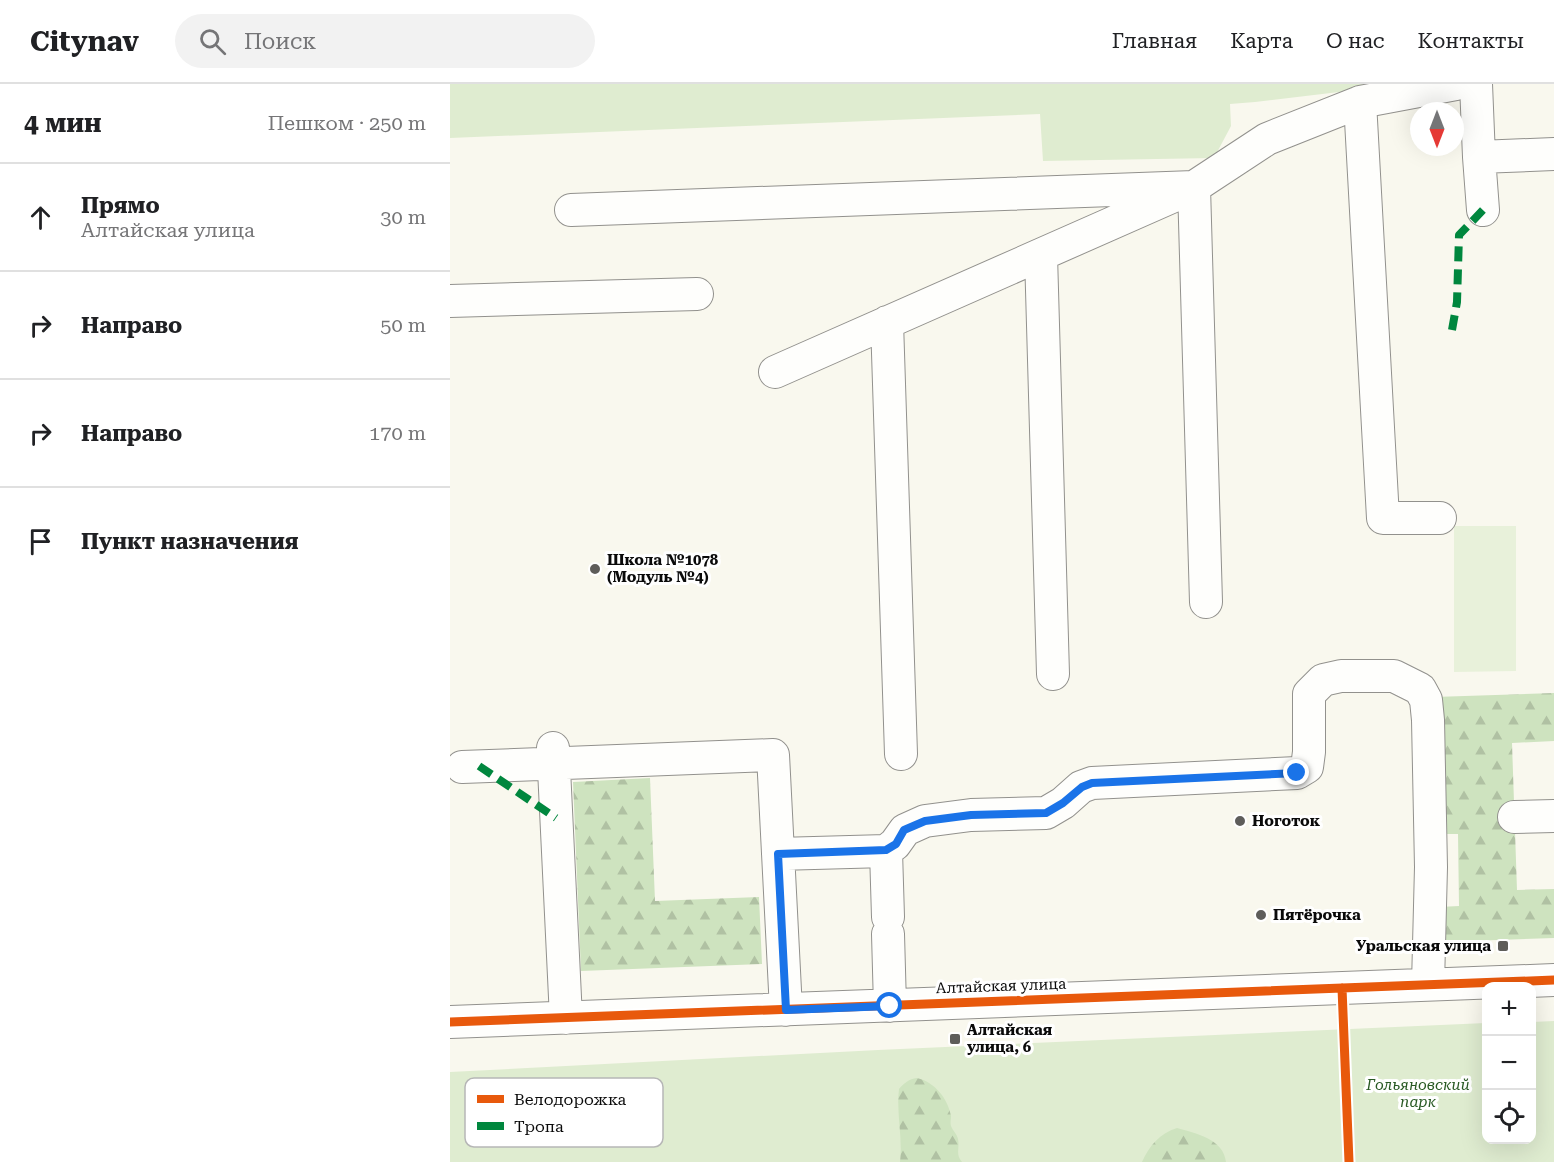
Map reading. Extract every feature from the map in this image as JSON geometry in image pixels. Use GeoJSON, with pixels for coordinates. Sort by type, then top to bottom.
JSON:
{"type":"FeatureCollection","features":[{"type":"Feature","properties":{"kind":"street"},"geometry":{"type":"LineString","coordinates":[[775,372],[1194,187],[1267,139],[1360,102],[1456,84]]}},
{"type":"Feature","properties":{"kind":"street"},"geometry":{"type":"LineString","coordinates":[[1476,84],[1483,210]]}},
{"type":"Feature","properties":{"kind":"street"},"geometry":{"type":"LineString","coordinates":[[1360,102],[1383,518],[1440,518]]}},
{"type":"Feature","properties":{"kind":"street"},"geometry":{"type":"LineString","coordinates":[[1479,157],[1554,154]]}},
{"type":"Feature","properties":{"kind":"street"},"geometry":{"type":"LineString","coordinates":[[571,210],[1194,187]]}},
{"type":"Feature","properties":{"kind":"street"},"geometry":{"type":"LineString","coordinates":[[1194,187],[1206,602]]}},
{"type":"Feature","properties":{"kind":"street"},"geometry":{"type":"LineString","coordinates":[[1041,255],[1053,674]]}},
{"type":"Feature","properties":{"kind":"street"},"geometry":{"type":"LineString","coordinates":[[450,301],[697,294]]}},
{"type":"Feature","properties":{"kind":"street"},"geometry":{"type":"LineString","coordinates":[[887,322],[901,754]]}},
{"type":"Feature","properties":{"kind":"street"},"geometry":{"type":"LineString","coordinates":[[778,854],[886,850],[896,844],[904,830],[925,821],[971,815],[1046,813],[1063,803],[1082,787],[1092,783],[1297,773],[1307,767],[1309,694],[1319,682],[1341,676],[1394,676],[1420,689],[1426,700],[1431,867],[1428,984]]}},
{"type":"Feature","properties":{"kind":"street"},"geometry":{"type":"LineString","coordinates":[[462,767],[553,756],[773,755],[786,1010]]}},
{"type":"Feature","properties":{"kind":"street"},"geometry":{"type":"LineString","coordinates":[[553,756],[566,1018]]}},
{"type":"Feature","properties":{"kind":"street"},"geometry":{"type":"LineString","coordinates":[[1514,817],[1554,816]]}},
{"type":"Feature","properties":{"kind":"street"},"geometry":{"type":"LineString","coordinates":[[886,850],[890,1006]]}},
{"type":"Feature","properties":{"kind":"street","name":"Алтайская улица"},"geometry":{"type":"LineString","coordinates":[[450,1022],[1554,980]]}},
{"type":"Feature","properties":{"kind":"green space"},"geometry":{"type":"Polygon","coordinates":[[[450,84],[1406,84],[1230,104],[1231,126],[1214,158],[1043,161],[1040,114],[450,138],[450,84]]]}},
{"type":"Feature","properties":{"kind":"green space"},"geometry":{"type":"Polygon","coordinates":[[[1454,526],[1516,526],[1516,671],[1454,672],[1454,526]]]}},
{"type":"Feature","properties":{"kind":"green space"},"geometry":{"type":"Polygon","coordinates":[[[1554,693],[1554,741],[1512,743],[1517,890],[1554,889],[1554,938],[1439,942],[1439,907],[1459,906],[1458,834],[1438,834],[1434,697],[1554,693]]]}},
{"type":"Feature","properties":{"kind":"green space"},"geometry":{"type":"Polygon","coordinates":[[[650,778],[655,901],[759,897],[762,964],[581,971],[573,782],[650,778]]]}},
{"type":"Feature","properties":{"kind":"green space","name":"Гольяновcкий парк"},"geometry":{"type":"Polygon","coordinates":[[[1554,1021],[1554,1162],[450,1162],[450,1072],[1482,1023],[1482,1144],[1536,1144],[1536,1022],[1554,1021]]]}},
{"type":"Feature","properties":{"kind":"green space"},"geometry":{"type":"Polygon","coordinates":[[[917,1078],[935,1087],[947,1103],[951,1126],[958,1139],[958,1154],[962,1162],[900,1162],[899,1089],[907,1082],[917,1078]]]}},
{"type":"Feature","properties":{"kind":"green space"},"geometry":{"type":"Polygon","coordinates":[[[1177,1128],[1214,1142],[1224,1154],[1226,1162],[1142,1162],[1156,1141],[1165,1133],[1177,1128]]]}},
{"type":"Feature","properties":{"kind":"marked path"},"geometry":{"type":"LineString","coordinates":[[1452,330],[1457,302],[1459,235],[1483,210]]}},
{"type":"Feature","properties":{"kind":"marked path"},"geometry":{"type":"LineString","coordinates":[[479,766],[556,818]]}},
{"type":"Feature","properties":{"kind":"cycle path"},"geometry":{"type":"LineString","coordinates":[[450,1022],[1554,980]]}},
{"type":"Feature","properties":{"kind":"cycle path"},"geometry":{"type":"LineString","coordinates":[[1342,988],[1349,1162]]}},
{"type":"Feature","properties":{"kind":"place","name":"Школа №1078 (Модуль №4)"},"geometry":{"type":"Point","coordinates":[595,569]}},
{"type":"Feature","properties":{"kind":"place","name":"Ноготок"},"geometry":{"type":"Point","coordinates":[1240,821]}},
{"type":"Feature","properties":{"kind":"place","name":"Пятёрочка"},"geometry":{"type":"Point","coordinates":[1261,915]}},
{"type":"Feature","properties":{"kind":"place","name":"Уральская улица"},"geometry":{"type":"Point","coordinates":[1503,946]}},
{"type":"Feature","properties":{"kind":"place","name":"Алтайская улица, 6"},"geometry":{"type":"Point","coordinates":[955,1039]}},
{"type":"Feature","properties":{"kind":"route"},"geometry":{"type":"LineString","coordinates":[[890,1006],[786,1010],[778,854],[886,850],[896,844],[904,830],[925,821],[971,815],[1046,813],[1063,803],[1082,787],[1092,783],[1297,773]]}}]}
